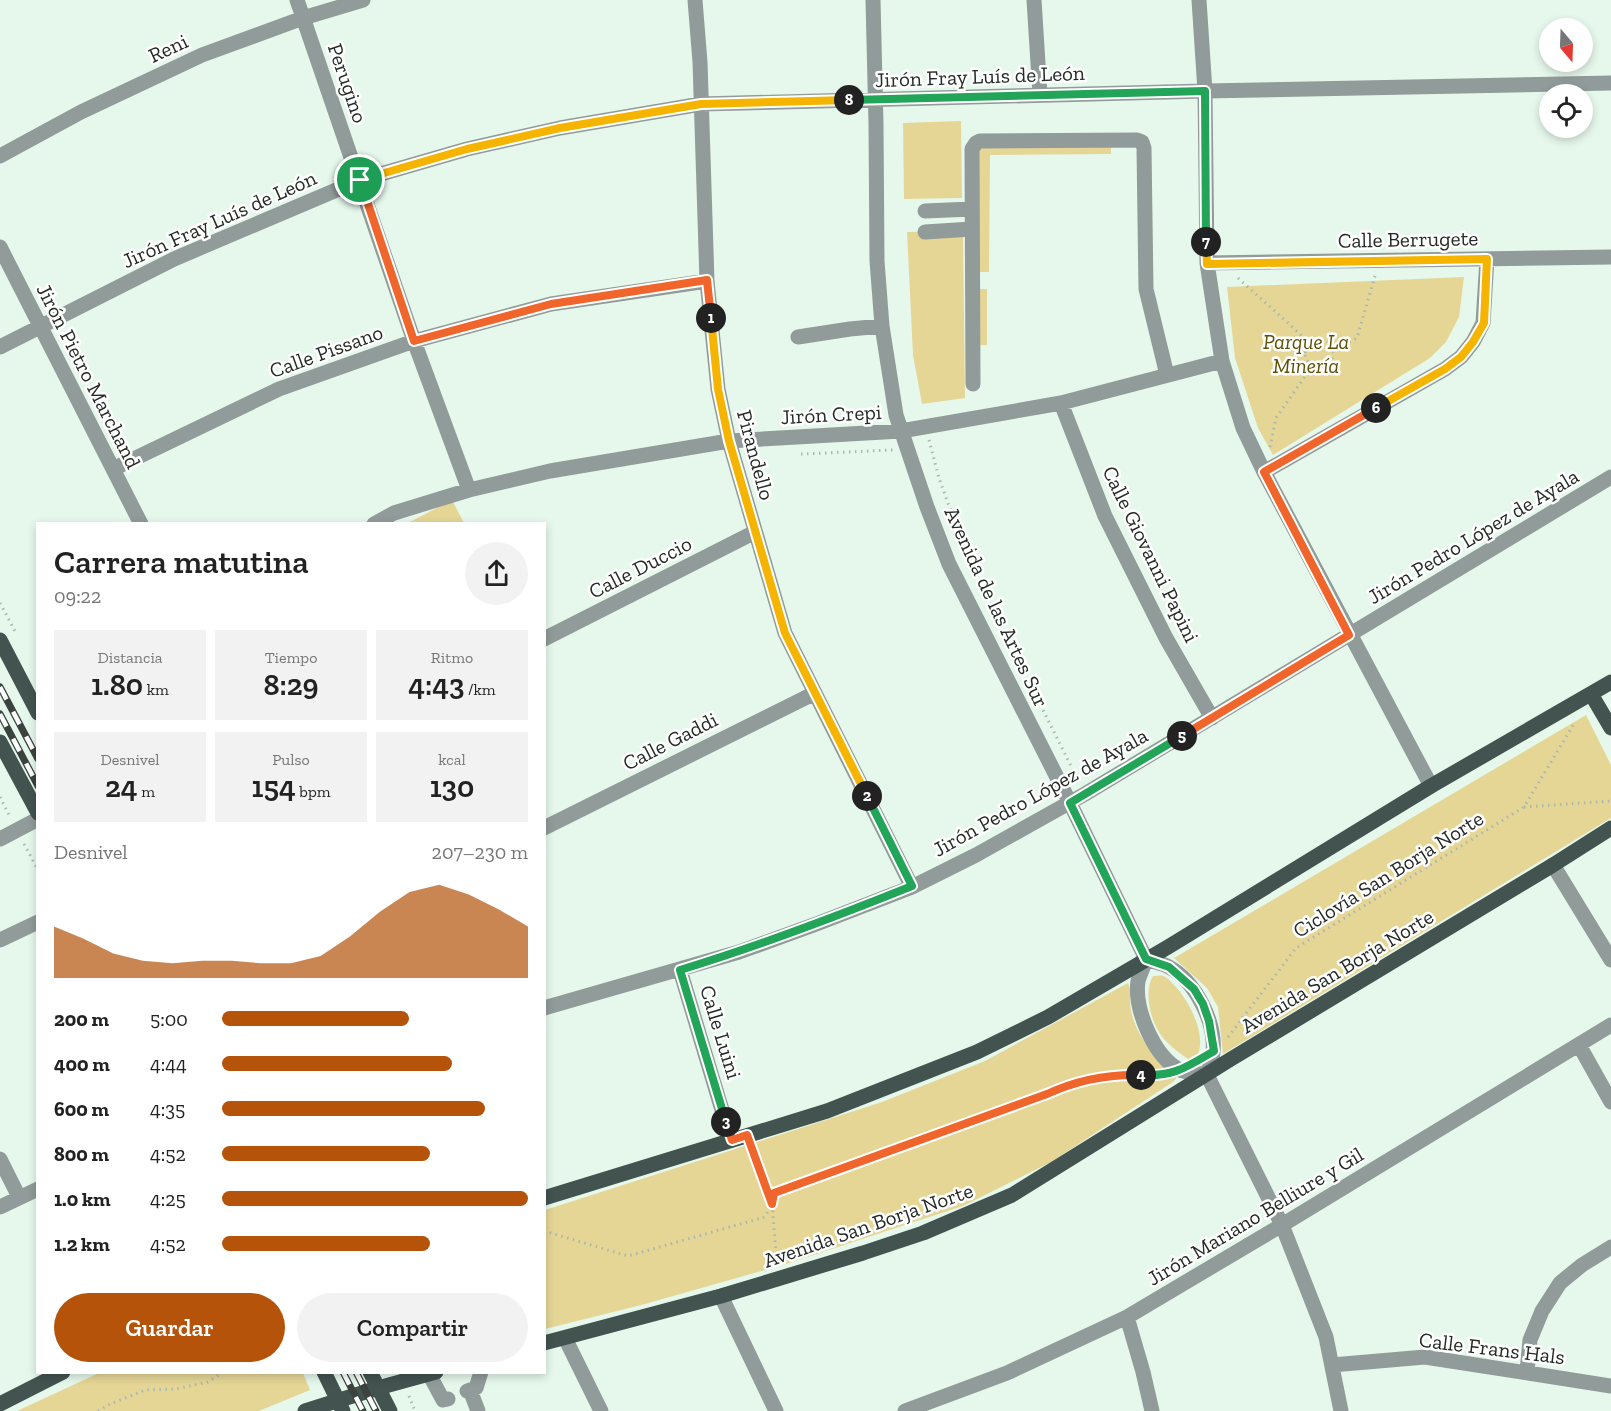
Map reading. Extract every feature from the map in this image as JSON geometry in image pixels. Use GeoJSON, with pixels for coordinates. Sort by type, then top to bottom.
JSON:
{"type":"FeatureCollection","features":[{"type":"Feature","properties":{"kind":"main road"},"geometry":{"type":"LineString","coordinates":[[0,640],[36,709]]}},
{"type":"Feature","properties":{"kind":"main road"},"geometry":{"type":"LineString","coordinates":[[546,1197],[827,1111],[977,1052],[1048,1017],[1178,941],[1431,786],[1611,682]]}},
{"type":"Feature","properties":{"kind":"main road"},"geometry":{"type":"LineString","coordinates":[[1591,694],[1611,728]]}},
{"type":"Feature","properties":{"kind":"main road"},"geometry":{"type":"LineString","coordinates":[[0,742],[36,809]]}},
{"type":"Feature","properties":{"kind":"main road","name":"Avenida San Borja Norte"},"geometry":{"type":"LineString","coordinates":[[546,1343],[778,1279],[922,1233],[1012,1195],[1611,828]]}},
{"type":"Feature","properties":{"kind":"main road"},"geometry":{"type":"LineString","coordinates":[[0,1404],[59,1374]]}},
{"type":"Feature","properties":{"kind":"main road"},"geometry":{"type":"LineString","coordinates":[[325,1374],[340,1406]]}},
{"type":"Feature","properties":{"kind":"main road"},"geometry":{"type":"LineString","coordinates":[[371,1374],[390,1411]]}},
{"type":"Feature","properties":{"kind":"main road"},"geometry":{"type":"LineString","coordinates":[[305,1411],[340,1406],[378,1388],[429,1374]]}},
{"type":"Feature","properties":{"kind":"street","name":"Perugino"},"geometry":{"type":"LineString","coordinates":[[297,0],[414,341],[469,490]]}},
{"type":"Feature","properties":{"kind":"street","name":"Reni"},"geometry":{"type":"LineString","coordinates":[[0,156],[81,112],[202,55],[303,18],[363,0]]}},
{"type":"Feature","properties":{"kind":"street","name":"Pirandello"},"geometry":{"type":"LineString","coordinates":[[694,0],[700,62],[707,280],[718,389],[729,441],[785,633],[912,886]]}},
{"type":"Feature","properties":{"kind":"street","name":"Avenida de las Artes Sur"},"geometry":{"type":"LineString","coordinates":[[873,0],[877,261],[882,326],[896,415],[949,564],[1146,959]]}},
{"type":"Feature","properties":{"kind":"street"},"geometry":{"type":"LineString","coordinates":[[1034,0],[1040,95]]}},
{"type":"Feature","properties":{"kind":"street"},"geometry":{"type":"LineString","coordinates":[[1199,0],[1222,361],[1243,428],[1264,472],[1431,786]]}},
{"type":"Feature","properties":{"kind":"street","name":"Jirón Fray Luís de León"},"geometry":{"type":"LineString","coordinates":[[0,347],[174,259],[360,180],[467,149],[560,128],[701,104],[1611,83]]}},
{"type":"Feature","properties":{"kind":"street"},"geometry":{"type":"LineString","coordinates":[[973,384],[972,149],[976,143],[981,141],[1137,140],[1142,142],[1144,148],[1146,290],[1167,375]]}},
{"type":"Feature","properties":{"kind":"street"},"geometry":{"type":"LineString","coordinates":[[925,211],[972,209]]}},
{"type":"Feature","properties":{"kind":"street"},"geometry":{"type":"LineString","coordinates":[[925,232],[972,229]]}},
{"type":"Feature","properties":{"kind":"street","name":"Jirón Pietro Marchand"},"geometry":{"type":"LineString","coordinates":[[0,247],[140,522]]}},
{"type":"Feature","properties":{"kind":"street","name":"Calle Berrugete"},"geometry":{"type":"LineString","coordinates":[[1214,263],[1611,257]]}},
{"type":"Feature","properties":{"kind":"street"},"geometry":{"type":"LineString","coordinates":[[1264,472],[1445,369],[1461,357],[1484,323],[1487,259]]}},
{"type":"Feature","properties":{"kind":"street","name":"Calle Pissano"},"geometry":{"type":"LineString","coordinates":[[113,469],[279,389],[414,341],[551,304],[707,280]]}},
{"type":"Feature","properties":{"kind":"street"},"geometry":{"type":"LineString","coordinates":[[798,337],[882,326]]}},
{"type":"Feature","properties":{"kind":"street","name":"Jirón Crepi"},"geometry":{"type":"LineString","coordinates":[[378,522],[394,513],[469,490],[550,471],[729,441],[901,431],[926,427],[1061,403],[1222,361]]}},
{"type":"Feature","properties":{"kind":"street","name":"Calle Giovanni Papini"},"geometry":{"type":"LineString","coordinates":[[1061,403],[1105,516],[1166,638],[1212,718]]}},
{"type":"Feature","properties":{"kind":"street","name":"Jirón Pedro López de Ayala"},"geometry":{"type":"LineString","coordinates":[[546,1007],[749,949],[912,886],[976,855],[1070,803],[1611,477]]}},
{"type":"Feature","properties":{"kind":"street","name":"Calle Duccio"},"geometry":{"type":"LineString","coordinates":[[546,638],[755,532]]}},
{"type":"Feature","properties":{"kind":"street","name":"Calle Gaddi"},"geometry":{"type":"LineString","coordinates":[[546,827],[815,693]]}},
{"type":"Feature","properties":{"kind":"street"},"geometry":{"type":"LineString","coordinates":[[0,839],[36,820]]}},
{"type":"Feature","properties":{"kind":"street"},"geometry":{"type":"LineString","coordinates":[[1553,865],[1611,960]]}},
{"type":"Feature","properties":{"kind":"street"},"geometry":{"type":"LineString","coordinates":[[0,940],[36,923]]}},
{"type":"Feature","properties":{"kind":"street"},"geometry":{"type":"LineString","coordinates":[[1207,1075],[1181,1070],[1158,1050],[1141,1016],[1138,981],[1146,959],[1169,967],[1194,989],[1203,1004],[1209,1021],[1214,1051],[1207,1075],[1282,1225],[1326,1337],[1341,1411]]}},
{"type":"Feature","properties":{"kind":"street","name":"Calle Luini"},"geometry":{"type":"LineString","coordinates":[[680,970],[732,1140]]}},
{"type":"Feature","properties":{"kind":"street","name":"Jirón Mariano Belliure y Gil"},"geometry":{"type":"LineString","coordinates":[[905,1411],[1007,1373],[1126,1317],[1611,1025]]}},
{"type":"Feature","properties":{"kind":"street"},"geometry":{"type":"LineString","coordinates":[[1579,1046],[1611,1102]]}},
{"type":"Feature","properties":{"kind":"street"},"geometry":{"type":"LineString","coordinates":[[0,1159],[19,1197]]}},
{"type":"Feature","properties":{"kind":"street"},"geometry":{"type":"LineString","coordinates":[[0,1207],[36,1190]]}},
{"type":"Feature","properties":{"kind":"street"},"geometry":{"type":"LineString","coordinates":[[1527,1372],[1530,1340],[1542,1311],[1560,1283],[1582,1265],[1611,1247]]}},
{"type":"Feature","properties":{"kind":"street"},"geometry":{"type":"LineString","coordinates":[[721,1296],[776,1411]]}},
{"type":"Feature","properties":{"kind":"street"},"geometry":{"type":"LineString","coordinates":[[1126,1317],[1152,1411]]}},
{"type":"Feature","properties":{"kind":"street"},"geometry":{"type":"LineString","coordinates":[[565,1338],[601,1411]]}},
{"type":"Feature","properties":{"kind":"street","name":"Calle Frans Hals"},"geometry":{"type":"LineString","coordinates":[[1332,1365],[1425,1357],[1611,1386]]}},
{"type":"Feature","properties":{"kind":"street"},"geometry":{"type":"LineString","coordinates":[[433,1374],[441,1403]]}},
{"type":"Feature","properties":{"kind":"street"},"geometry":{"type":"LineString","coordinates":[[478,1411],[469,1391],[476,1388],[480,1374]]}},
{"type":"Feature","properties":{"kind":"path"},"geometry":{"type":"LineString","coordinates":[[1333,350],[1358,338],[1379,261]]}},
{"type":"Feature","properties":{"kind":"path"},"geometry":{"type":"LineString","coordinates":[[1214,263],[1310,343]]}},
{"type":"Feature","properties":{"kind":"path"},"geometry":{"type":"LineString","coordinates":[[1319,339],[1328,342],[1333,350],[1332,358],[1322,366],[1313,365],[1306,355],[1310,343],[1319,339]]}},
{"type":"Feature","properties":{"kind":"path"},"geometry":{"type":"LineString","coordinates":[[1264,472],[1276,418],[1313,365]]}},
{"type":"Feature","properties":{"kind":"path"},"geometry":{"type":"LineString","coordinates":[[926,427],[943,489],[982,588],[1085,794]]}},
{"type":"Feature","properties":{"kind":"path"},"geometry":{"type":"LineString","coordinates":[[792,455],[931,447]]}},
{"type":"Feature","properties":{"kind":"path","name":"Ciclovía San Borja Norte"},"geometry":{"type":"LineString","coordinates":[[1214,1051],[1234,1030],[1296,948],[1524,807],[1575,722]]}},
{"type":"Feature","properties":{"kind":"path"},"geometry":{"type":"LineString","coordinates":[[1524,807],[1611,801]]}},
{"type":"Feature","properties":{"kind":"path"},"geometry":{"type":"LineString","coordinates":[[778,1279],[772,1204],[774,1193],[1083,1080],[1122,1075],[1150,1076],[1181,1070]]}},
{"type":"Feature","properties":{"kind":"path"},"geometry":{"type":"LineString","coordinates":[[546,1232],[628,1256],[765,1217],[772,1204],[747,1135]]}},
{"type":"Feature","properties":{"kind":"path"},"geometry":{"type":"LineString","coordinates":[[98,1411],[145,1390],[176,1389],[208,1382],[220,1374]]}},
{"type":"Feature","properties":{"kind":"green space"},"geometry":{"type":"Polygon","coordinates":[[[961,121],[962,198],[904,199],[903,123],[961,121]]]}},
{"type":"Feature","properties":{"kind":"green space"},"geometry":{"type":"Polygon","coordinates":[[[1111,140],[1111,154],[990,155],[989,272],[976,272],[976,141],[1111,140]]]}},
{"type":"Feature","properties":{"kind":"green space"},"geometry":{"type":"Polygon","coordinates":[[[963,231],[965,398],[922,404],[913,355],[907,232],[963,231]]]}},
{"type":"Feature","properties":{"kind":"green space","name":"Parque La Minería"},"geometry":{"type":"Polygon","coordinates":[[[1464,277],[1459,317],[1446,342],[1430,358],[1273,455],[1258,428],[1235,358],[1227,287],[1464,277]]]}},
{"type":"Feature","properties":{"kind":"green space"},"geometry":{"type":"Polygon","coordinates":[[[976,289],[987,289],[987,345],[976,345],[976,289]]]}},
{"type":"Feature","properties":{"kind":"green space"},"geometry":{"type":"Polygon","coordinates":[[[452,500],[463,522],[410,522],[452,500]]]}},
{"type":"Feature","properties":{"kind":"green space"},"geometry":{"type":"Polygon","coordinates":[[[1586,715],[1611,765],[1611,818],[1223,1054],[1218,1007],[1207,988],[1174,958],[1586,715]]]}},
{"type":"Feature","properties":{"kind":"green space"},"geometry":{"type":"Polygon","coordinates":[[[1153,976],[1166,977],[1191,1009],[1199,1030],[1199,1050],[1196,1058],[1185,1057],[1159,1032],[1152,1016],[1149,999],[1153,976]]]}},
{"type":"Feature","properties":{"kind":"green space"},"geometry":{"type":"Polygon","coordinates":[[[1128,983],[1131,1011],[1138,1031],[1155,1055],[1178,1076],[1173,1082],[1051,1162],[963,1206],[786,1264],[645,1304],[546,1329],[546,1210],[882,1102],[985,1061],[1128,983]]]}},
{"type":"Feature","properties":{"kind":"green space"},"geometry":{"type":"Polygon","coordinates":[[[97,1374],[303,1374],[310,1390],[259,1411],[17,1411],[97,1374]]]}},
{"type":"Feature","properties":{"kind":"railway"},"geometry":{"type":"LineString","coordinates":[[0,687],[36,755]]}},
{"type":"Feature","properties":{"kind":"railway"},"geometry":{"type":"LineString","coordinates":[[0,714],[36,782]]}},
{"type":"Feature","properties":{"kind":"railway"},"geometry":{"type":"LineString","coordinates":[[344,1374],[363,1411]]}},
{"type":"Feature","properties":{"kind":"railway"},"geometry":{"type":"LineString","coordinates":[[357,1374],[376,1411]]}},
{"type":"Feature","properties":{"kind":"route"},"geometry":{"type":"LineString","coordinates":[[1205,91],[1207,264],[1487,259],[1484,323],[1461,357],[1445,369],[1264,472],[1349,635],[1070,803],[1146,959],[1169,967],[1183,978],[1194,989],[1203,1004],[1212,1033],[1214,1051],[1181,1070],[1170,1073],[1105,1077],[1083,1080],[1059,1088],[774,1193],[772,1204],[747,1135],[732,1140],[680,970],[739,952],[912,886],[785,633],[729,441],[718,389],[707,280],[551,304],[414,341],[360,180],[467,149],[560,128],[701,104],[1205,91]]}}]}
